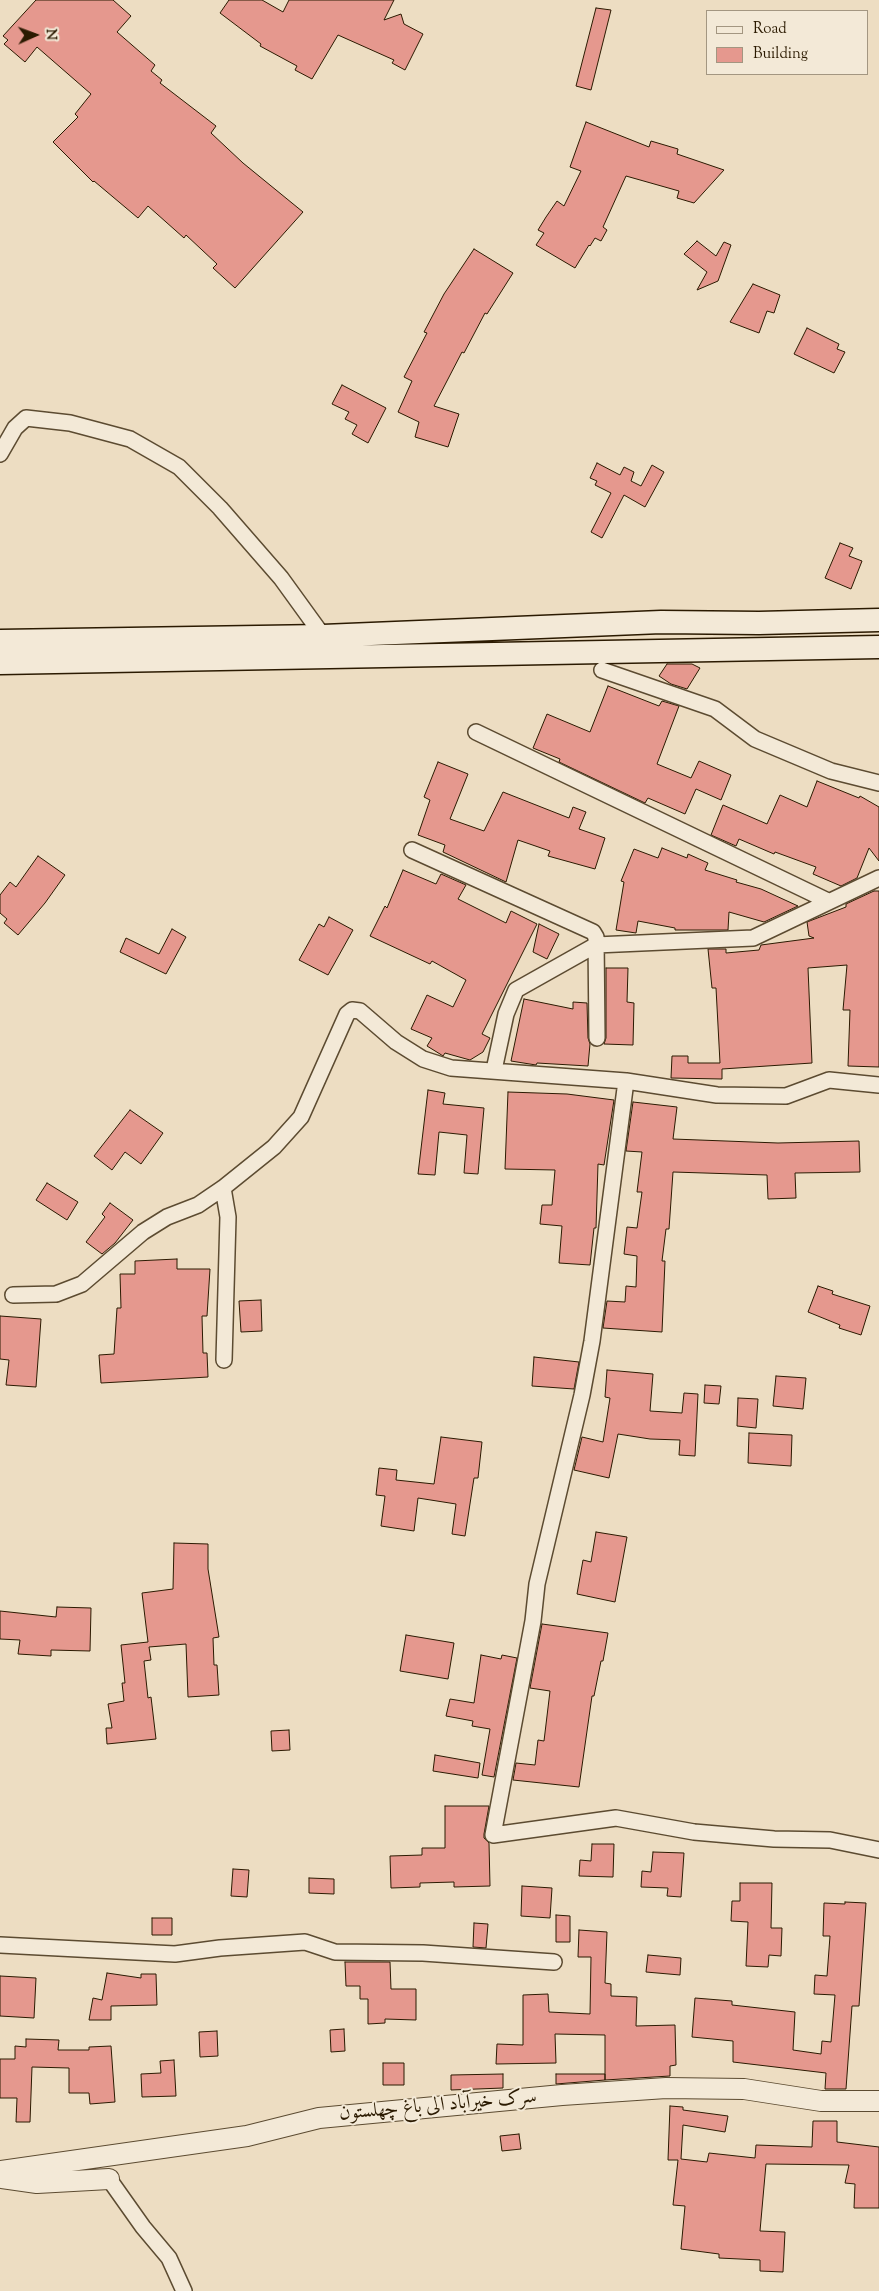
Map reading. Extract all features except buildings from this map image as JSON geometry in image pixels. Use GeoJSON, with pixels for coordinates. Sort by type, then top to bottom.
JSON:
{"type":"FeatureCollection","features":[{"type":"Feature","properties":{"kind":"main road"},"geometry":{"type":"LineString","coordinates":[[0,642],[323,636],[661,622],[759,623],[879,620]]}},
{"type":"Feature","properties":{"kind":"main road"},"geometry":{"type":"LineString","coordinates":[[0,663],[879,647]]}},
{"type":"Feature","properties":{"kind":"street"},"geometry":{"type":"LineString","coordinates":[[0,454],[16,428],[26,418],[70,423],[130,439],[179,468],[220,508],[281,578],[323,636]]}},
{"type":"Feature","properties":{"kind":"street"},"geometry":{"type":"LineString","coordinates":[[602,670],[715,709],[755,738],[831,770],[879,783]]}},
{"type":"Feature","properties":{"kind":"street"},"geometry":{"type":"LineString","coordinates":[[476,732],[828,901]]}},
{"type":"Feature","properties":{"kind":"street"},"geometry":{"type":"LineString","coordinates":[[412,850],[593,932],[596,937],[596,1038]]}},
{"type":"Feature","properties":{"kind":"street"},"geometry":{"type":"LineString","coordinates":[[494,1070],[506,1014],[516,990],[596,945],[753,938],[879,878]]}},
{"type":"Feature","properties":{"kind":"street"},"geometry":{"type":"LineString","coordinates":[[13,1295],[56,1294],[82,1284],[143,1232],[167,1217],[198,1205],[223,1188],[274,1146],[301,1117],[348,1014],[352,1010],[360,1011],[396,1042],[423,1059],[451,1068],[626,1081],[717,1095],[786,1096],[829,1080],[879,1085]]}},
{"type":"Feature","properties":{"kind":"street"},"geometry":{"type":"LineString","coordinates":[[626,1081],[592,1341],[582,1395],[537,1584],[533,1621],[493,1835],[616,1818],[694,1832],[774,1839],[830,1840],[879,1850]]}},
{"type":"Feature","properties":{"kind":"street"},"geometry":{"type":"LineString","coordinates":[[223,1188],[228,1217],[224,1360]]}},
{"type":"Feature","properties":{"kind":"street"},"geometry":{"type":"LineString","coordinates":[[0,1945],[175,1954],[220,1948],[305,1942],[335,1952],[423,1953],[554,1962]]}},
{"type":"Feature","properties":{"kind":"street","name":"سرک خیرآباد الی باغ چهلستون"},"geometry":{"type":"LineString","coordinates":[[0,2171],[248,2136],[319,2118],[562,2095],[676,2088],[744,2089],[821,2101],[879,2101]]}},
{"type":"Feature","properties":{"kind":"street"},"geometry":{"type":"LineString","coordinates":[[0,2178],[37,2182],[109,2179],[142,2227],[169,2258],[184,2291]]}}]}
